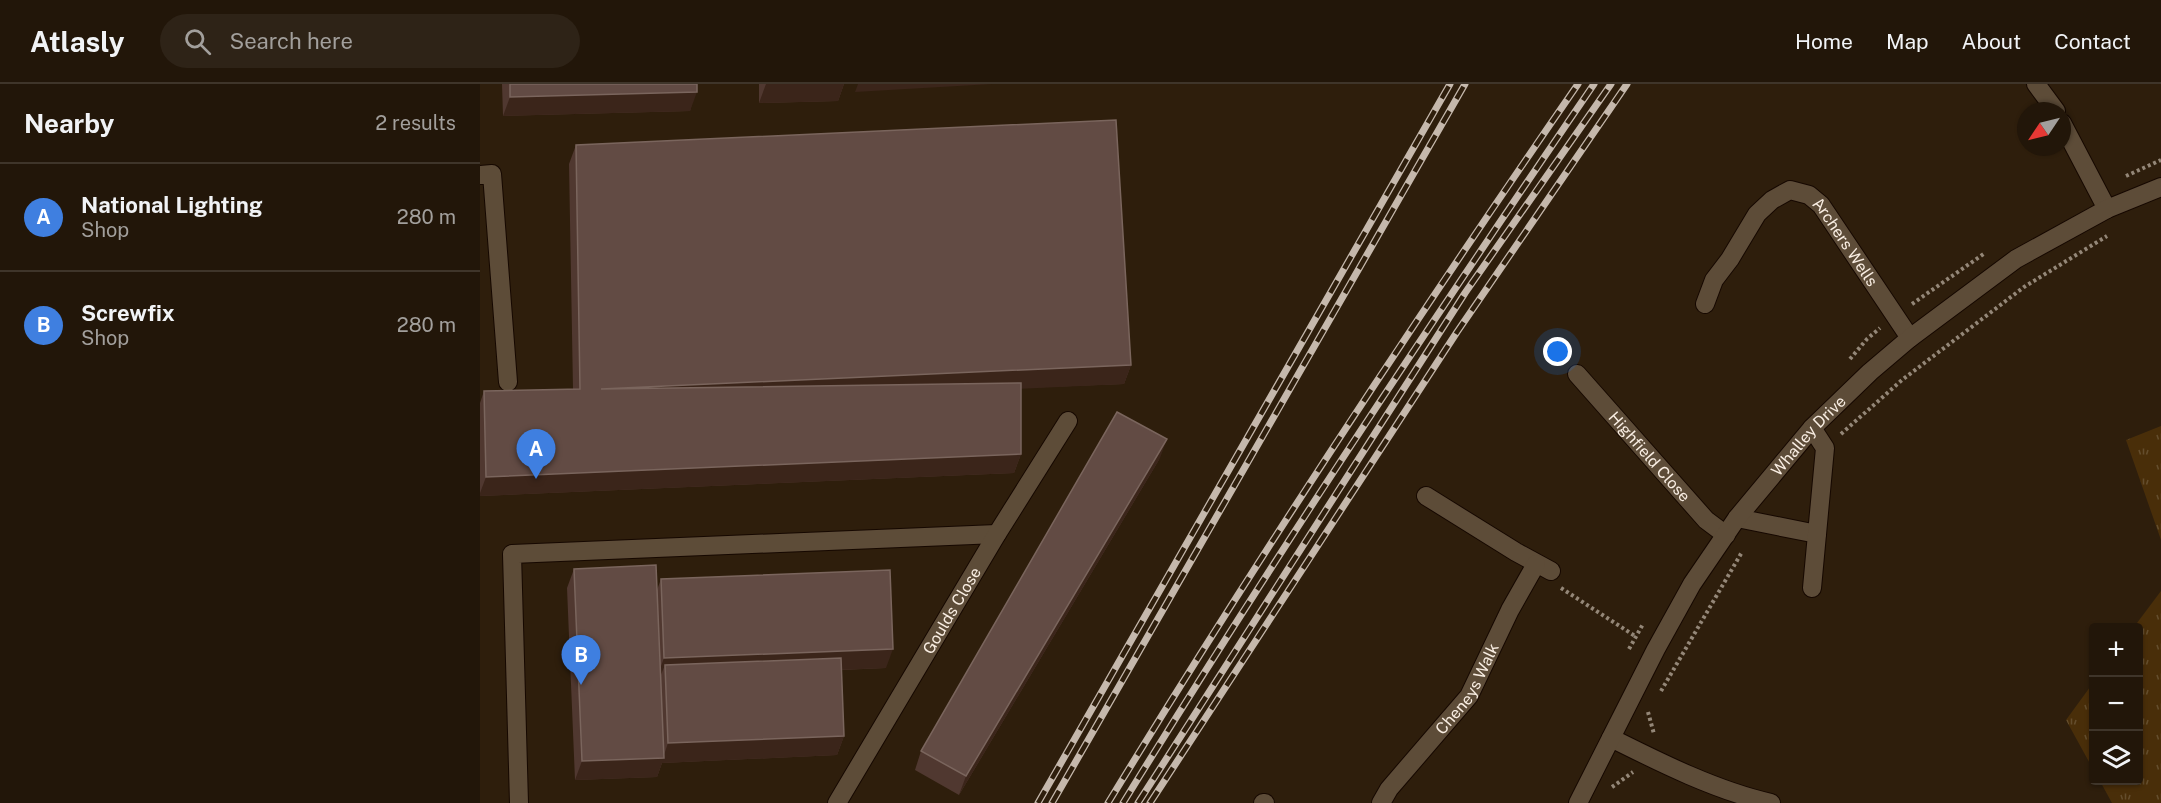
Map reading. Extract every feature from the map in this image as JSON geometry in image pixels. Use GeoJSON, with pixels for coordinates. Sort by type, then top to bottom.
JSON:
{"type":"FeatureCollection","features":[{"type":"Feature","properties":{"kind":"street"},"geometry":{"type":"LineString","coordinates":[[2036,84],[2049,102]]}},
{"type":"Feature","properties":{"kind":"street"},"geometry":{"type":"LineString","coordinates":[[2071,140],[2107,209]]}},
{"type":"Feature","properties":{"kind":"street"},"geometry":{"type":"LineString","coordinates":[[480,175],[492,174],[508,382]]}},
{"type":"Feature","properties":{"kind":"street","name":"Whalley Drive"},"geometry":{"type":"LineString","coordinates":[[1578,803],[1656,649],[1692,584],[1737,518],[1812,428],[1870,372],[1910,338],[2016,259],[2107,209],[2161,187]]}},
{"type":"Feature","properties":{"kind":"street","name":"Archers Wells"},"geometry":{"type":"LineString","coordinates":[[1705,304],[1714,280],[1730,259],[1756,214],[1772,200],[1790,190],[1809,195],[1821,205],[1910,338]]}},
{"type":"Feature","properties":{"kind":"street","name":"Highfield Close"},"geometry":{"type":"LineString","coordinates":[[1577,374],[1706,520],[1726,535]]}},
{"type":"Feature","properties":{"kind":"street","name":"Goulds Close"},"geometry":{"type":"LineString","coordinates":[[837,803],[997,534],[1068,421]]}},
{"type":"Feature","properties":{"kind":"street"},"geometry":{"type":"LineString","coordinates":[[1812,428],[1825,448],[1812,588]]}},
{"type":"Feature","properties":{"kind":"street"},"geometry":{"type":"LineString","coordinates":[[1426,496],[1544,568]]}},
{"type":"Feature","properties":{"kind":"street"},"geometry":{"type":"LineString","coordinates":[[1737,518],[1817,534]]}},
{"type":"Feature","properties":{"kind":"street"},"geometry":{"type":"LineString","coordinates":[[519,803],[512,554],[997,534]]}},
{"type":"Feature","properties":{"kind":"street","name":"Cheneys Walk"},"geometry":{"type":"LineString","coordinates":[[1381,803],[1389,789],[1470,696],[1510,610],[1544,568]]}},
{"type":"Feature","properties":{"kind":"street"},"geometry":{"type":"LineString","coordinates":[[1611,738],[1648,757],[1746,797],[1771,803]]}},
{"type":"Feature","properties":{"kind":"path"},"geometry":{"type":"LineString","coordinates":[[1544,568],[1554,583],[1656,649]]}},
{"type":"Feature","properties":{"kind":"green space"},"geometry":{"type":"Polygon","coordinates":[[[2161,426],[2161,540],[2126,440],[2161,426]]]}},
{"type":"Feature","properties":{"kind":"green space"},"geometry":{"type":"Polygon","coordinates":[[[2161,591],[2161,803],[2112,803],[2102,785],[2143,785],[2143,623],[2137,623],[2161,591]]]}},
{"type":"Feature","properties":{"kind":"green space"},"geometry":{"type":"Polygon","coordinates":[[[2089,688],[2089,762],[2066,720],[2089,688]]]}},
{"type":"Feature","properties":{"kind":"building"},"geometry":{"type":"Polygon","coordinates":[[[510,84],[697,84],[697,92],[510,97],[510,84]]]}},
{"type":"Feature","properties":{"kind":"building"},"geometry":{"type":"Polygon","coordinates":[[[1116,120],[1131,365],[601,389],[1021,383],[1021,454],[486,477],[484,391],[580,389],[576,145],[1116,120]]]}},
{"type":"Feature","properties":{"kind":"building"},"geometry":{"type":"Polygon","coordinates":[[[1117,412],[1167,439],[966,776],[921,751],[1117,412]]]}},
{"type":"Feature","properties":{"kind":"building"},"geometry":{"type":"Polygon","coordinates":[[[656,565],[664,758],[582,761],[574,569],[656,565]]]}},
{"type":"Feature","properties":{"kind":"building"},"geometry":{"type":"Polygon","coordinates":[[[890,570],[893,649],[664,658],[661,579],[890,570]]]}},
{"type":"Feature","properties":{"kind":"building"},"geometry":{"type":"Polygon","coordinates":[[[841,658],[844,736],[668,743],[665,665],[841,658]]]}},
{"type":"Feature","properties":{"kind":"railway"},"geometry":{"type":"LineString","coordinates":[[1038,803],[1450,84]]}},
{"type":"Feature","properties":{"kind":"railway"},"geometry":{"type":"LineString","coordinates":[[1052,803],[1465,84]]}},
{"type":"Feature","properties":{"kind":"railway"},"geometry":{"type":"LineString","coordinates":[[1108,803],[1221,621],[1338,440],[1578,84]]}},
{"type":"Feature","properties":{"kind":"railway"},"geometry":{"type":"LineString","coordinates":[[1123,803],[1237,621],[1354,441],[1594,84]]}},
{"type":"Feature","properties":{"kind":"railway"},"geometry":{"type":"LineString","coordinates":[[1138,803],[1465,293],[1611,84]]}},
{"type":"Feature","properties":{"kind":"railway"},"geometry":{"type":"LineString","coordinates":[[1150,803],[1457,332],[1627,84]]}},
{"type":"Feature","properties":{"kind":"place","name":"National Lighting"},"geometry":{"type":"Point","coordinates":[536,479]}},
{"type":"Feature","properties":{"kind":"place","name":"Screwfix"},"geometry":{"type":"Point","coordinates":[581,685]}}]}
